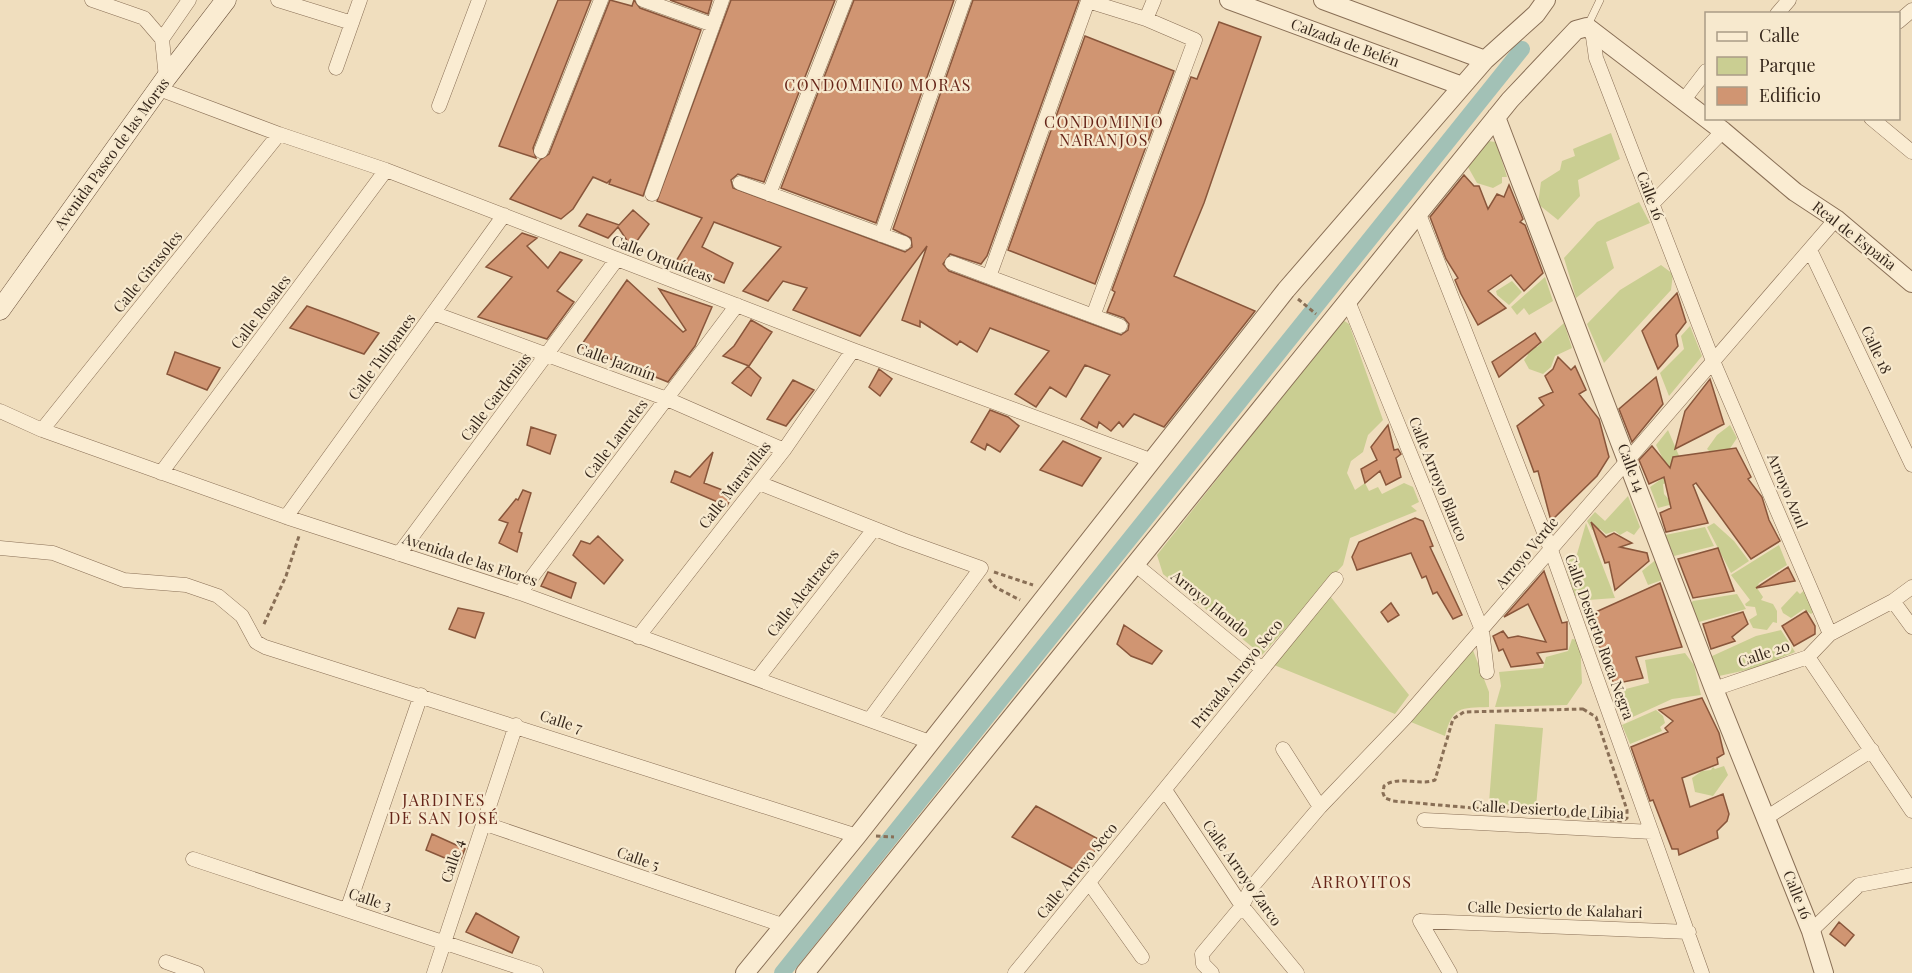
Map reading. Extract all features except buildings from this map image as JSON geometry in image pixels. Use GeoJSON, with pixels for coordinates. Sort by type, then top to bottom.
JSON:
{"type":"FeatureCollection","features":[{"type":"Feature","properties":{"kind":"main road","name":"Avenida Paseo de las Moras"},"geometry":{"type":"LineString","coordinates":[[0,310],[163,83],[226,0]]}},
{"type":"Feature","properties":{"kind":"street"},"geometry":{"type":"LineString","coordinates":[[92,0],[144,18],[162,39]]}},
{"type":"Feature","properties":{"kind":"street"},"geometry":{"type":"LineString","coordinates":[[163,83],[162,39],[189,0]]}},
{"type":"Feature","properties":{"kind":"street"},"geometry":{"type":"LineString","coordinates":[[278,0],[352,22]]}},
{"type":"Feature","properties":{"kind":"street"},"geometry":{"type":"LineString","coordinates":[[336,68],[360,0]]}},
{"type":"Feature","properties":{"kind":"street"},"geometry":{"type":"LineString","coordinates":[[439,106],[479,0]]}},
{"type":"Feature","properties":{"kind":"street"},"geometry":{"type":"LineString","coordinates":[[542,151],[601,0]]}},
{"type":"Feature","properties":{"kind":"street"},"geometry":{"type":"LineString","coordinates":[[643,0],[713,26]]}},
{"type":"Feature","properties":{"kind":"street"},"geometry":{"type":"LineString","coordinates":[[652,194],[723,0]]}},
{"type":"Feature","properties":{"kind":"street"},"geometry":{"type":"LineString","coordinates":[[769,194],[845,0]]}},
{"type":"Feature","properties":{"kind":"street"},"geometry":{"type":"LineString","coordinates":[[881,235],[964,0]]}},
{"type":"Feature","properties":{"kind":"street"},"geometry":{"type":"LineString","coordinates":[[1146,19],[1154,0]]}},
{"type":"Feature","properties":{"kind":"street","name":"Calzada de Belén"},"geometry":{"type":"LineString","coordinates":[[1229,0],[1462,86]]}},
{"type":"Feature","properties":{"kind":"street"},"geometry":{"type":"LineString","coordinates":[[1323,0],[1485,60]]}},
{"type":"Feature","properties":{"kind":"street"},"geometry":{"type":"LineString","coordinates":[[745,973],[782,925],[866,836],[930,742],[1286,290],[1485,60],[1536,14],[1546,0]]}},
{"type":"Feature","properties":{"kind":"street"},"geometry":{"type":"LineString","coordinates":[[1779,12],[1789,0]]}},
{"type":"Feature","properties":{"kind":"street"},"geometry":{"type":"LineString","coordinates":[[989,277],[1088,1],[1146,19],[1196,40],[1093,316]]}},
{"type":"Feature","properties":{"kind":"street"},"geometry":{"type":"LineString","coordinates":[[1900,21],[1912,10]]}},
{"type":"Feature","properties":{"kind":"street"},"geometry":{"type":"LineString","coordinates":[[805,973],[1496,117],[1576,30],[1587,28]]}},
{"type":"Feature","properties":{"kind":"street","name":"Real de España"},"geometry":{"type":"LineString","coordinates":[[1587,28],[1705,118]]}},
{"type":"Feature","properties":{"kind":"street","name":"Calle 16"},"geometry":{"type":"LineString","coordinates":[[1587,28],[1596,58],[1713,361]]}},
{"type":"Feature","properties":{"kind":"street"},"geometry":{"type":"LineString","coordinates":[[1683,101],[1705,74]]}},
{"type":"Feature","properties":{"kind":"street","name":"Calle Orquídeas"},"geometry":{"type":"LineString","coordinates":[[163,83],[279,134],[386,170],[853,350],[1153,461]]}},
{"type":"Feature","properties":{"kind":"street","name":"Calle 14"},"geometry":{"type":"LineString","coordinates":[[1496,117],[1714,689],[1766,818]]}},
{"type":"Feature","properties":{"kind":"street","name":"Real de España"},"geometry":{"type":"LineString","coordinates":[[1708,120],[1795,192],[1836,219],[1912,283]]}},
{"type":"Feature","properties":{"kind":"street"},"geometry":{"type":"LineString","coordinates":[[1874,120],[1910,147]]}},
{"type":"Feature","properties":{"kind":"street"},"geometry":{"type":"LineString","coordinates":[[1653,203],[1723,131]]}},
{"type":"Feature","properties":{"kind":"street","name":"Calle Girasoles"},"geometry":{"type":"LineString","coordinates":[[42,430],[279,134]]}},
{"type":"Feature","properties":{"kind":"street","name":"Calle Rosales"},"geometry":{"type":"LineString","coordinates":[[161,472],[386,170]]}},
{"type":"Feature","properties":{"kind":"street"},"geometry":{"type":"LineString","coordinates":[[740,183],[904,243]]}},
{"type":"Feature","properties":{"kind":"street","name":"Calle Desierto Roca Negra"},"geometry":{"type":"LineString","coordinates":[[1419,214],[1551,550],[1702,973]]}},
{"type":"Feature","properties":{"kind":"street","name":"Calle Tulipanes"},"geometry":{"type":"LineString","coordinates":[[286,517],[504,215]]}},
{"type":"Feature","properties":{"kind":"street","name":"Arroyo Verde"},"geometry":{"type":"LineString","coordinates":[[1212,973],[1203,964],[1202,954],[1242,906],[1251,888],[1320,807],[1405,718],[1482,630],[1627,458],[1836,219]]}},
{"type":"Feature","properties":{"kind":"street","name":"Calle 18"},"geometry":{"type":"LineString","coordinates":[[1809,250],[1910,458]]}},
{"type":"Feature","properties":{"kind":"street","name":"Calle Gardenias"},"geometry":{"type":"LineString","coordinates":[[399,554],[617,259]]}},
{"type":"Feature","properties":{"kind":"street"},"geometry":{"type":"LineString","coordinates":[[952,263],[1120,326]]}},
{"type":"Feature","properties":{"kind":"street","name":"Calle Arroyo Blanco"},"geometry":{"type":"LineString","coordinates":[[1348,301],[1482,630],[1486,672]]}},
{"type":"Feature","properties":{"kind":"street","name":"Calle Laureles"},"geometry":{"type":"LineString","coordinates":[[520,593],[737,305]]}},
{"type":"Feature","properties":{"kind":"street","name":"Calle Jazmín"},"geometry":{"type":"LineString","coordinates":[[434,313],[667,399],[784,450]]}},
{"type":"Feature","properties":{"kind":"street","name":"Calle Maravillas"},"geometry":{"type":"LineString","coordinates":[[638,637],[784,450],[853,350]]}},
{"type":"Feature","properties":{"kind":"street","name":"Arroyo Azul"},"geometry":{"type":"LineString","coordinates":[[1713,361],[1830,634]]}},
{"type":"Feature","properties":{"kind":"street","name":"Avenida de las Flores"},"geometry":{"type":"LineString","coordinates":[[0,411],[42,430],[286,517],[520,593],[930,742]]}},
{"type":"Feature","properties":{"kind":"street"},"geometry":{"type":"LineString","coordinates":[[759,483],[874,529],[981,568],[870,719]]}},
{"type":"Feature","properties":{"kind":"street","name":"Calle Alcatraces"},"geometry":{"type":"LineString","coordinates":[[758,678],[874,529]]}},
{"type":"Feature","properties":{"kind":"street"},"geometry":{"type":"LineString","coordinates":[[0,548],[53,553],[124,580],[186,585],[218,596],[242,616],[256,642]]}},
{"type":"Feature","properties":{"kind":"street","name":"Arroyo Hondo"},"geometry":{"type":"LineString","coordinates":[[1136,565],[1263,669]]}},
{"type":"Feature","properties":{"kind":"street","name":"Privada Arroyo Seco"},"geometry":{"type":"LineString","coordinates":[[1165,790],[1336,579]]}},
{"type":"Feature","properties":{"kind":"street","name":"Calle 20"},"geometry":{"type":"LineString","coordinates":[[1714,689],[1808,657],[1830,634],[1893,601],[1912,587]]}},
{"type":"Feature","properties":{"kind":"street"},"geometry":{"type":"LineString","coordinates":[[1893,601],[1912,627]]}},
{"type":"Feature","properties":{"kind":"street","name":"Calle 7"},"geometry":{"type":"LineString","coordinates":[[256,642],[265,647],[866,836]]}},
{"type":"Feature","properties":{"kind":"street"},"geometry":{"type":"LineString","coordinates":[[1808,657],[1912,811]]}},
{"type":"Feature","properties":{"kind":"street"},"geometry":{"type":"LineString","coordinates":[[347,910],[421,695]]}},
{"type":"Feature","properties":{"kind":"street","name":"Calle 4"},"geometry":{"type":"LineString","coordinates":[[434,973],[516,725]]}},
{"type":"Feature","properties":{"kind":"street"},"geometry":{"type":"LineString","coordinates":[[1283,749],[1320,807]]}},
{"type":"Feature","properties":{"kind":"street"},"geometry":{"type":"LineString","coordinates":[[1766,818],[1872,750]]}},
{"type":"Feature","properties":{"kind":"street","name":"Calle Arroyo Seco"},"geometry":{"type":"LineString","coordinates":[[1015,973],[1165,790]]}},
{"type":"Feature","properties":{"kind":"street","name":"Calle Arroyo Zarco"},"geometry":{"type":"LineString","coordinates":[[1165,790],[1242,906],[1297,973]]}},
{"type":"Feature","properties":{"kind":"street","name":"Calle 16"},"geometry":{"type":"LineString","coordinates":[[1766,818],[1811,931],[1824,973]]}},
{"type":"Feature","properties":{"kind":"street","name":"Calle Desierto de Libia"},"geometry":{"type":"LineString","coordinates":[[1424,820],[1652,832]]}},
{"type":"Feature","properties":{"kind":"street","name":"Calle 5"},"geometry":{"type":"LineString","coordinates":[[483,823],[782,925]]}},
{"type":"Feature","properties":{"kind":"street","name":"Calle 3"},"geometry":{"type":"LineString","coordinates":[[193,859],[536,973]]}},
{"type":"Feature","properties":{"kind":"street"},"geometry":{"type":"LineString","coordinates":[[1811,931],[1859,885],[1912,875]]}},
{"type":"Feature","properties":{"kind":"street"},"geometry":{"type":"LineString","coordinates":[[1090,884],[1142,957]]}},
{"type":"Feature","properties":{"kind":"street","name":"Calle Desierto de Kalahari"},"geometry":{"type":"LineString","coordinates":[[1450,973],[1420,921],[1689,932]]}},
{"type":"Feature","properties":{"kind":"street"},"geometry":{"type":"LineString","coordinates":[[166,962],[197,973]]}},
{"type":"Feature","properties":{"kind":"lane"},"geometry":{"type":"LineString","coordinates":[[1587,28],[1600,0]]}},
{"type":"Feature","properties":{"kind":"path"},"geometry":{"type":"LineString","coordinates":[[1294,296],[1318,316]]}},
{"type":"Feature","properties":{"kind":"path"},"geometry":{"type":"LineString","coordinates":[[256,642],[286,576],[303,523]]}},
{"type":"Feature","properties":{"kind":"path"},"geometry":{"type":"LineString","coordinates":[[981,568],[1049,590]]}},
{"type":"Feature","properties":{"kind":"path"},"geometry":{"type":"LineString","coordinates":[[981,568],[995,587],[1036,608]]}},
{"type":"Feature","properties":{"kind":"path"},"geometry":{"type":"LineString","coordinates":[[1583,710],[1596,717],[1627,810],[1627,818],[1623,821],[1393,801],[1385,798],[1383,793],[1384,786],[1393,781],[1428,783],[1435,780],[1452,719],[1464,712],[1583,710]]}},
{"type":"Feature","properties":{"kind":"path"},"geometry":{"type":"LineString","coordinates":[[866,836],[897,837]]}},
{"type":"Feature","properties":{"kind":"green space"},"geometry":{"type":"Polygon","coordinates":[[[1611,133],[1620,159],[1578,180],[1580,196],[1558,220],[1538,204],[1541,182],[1560,170],[1562,161],[1575,156],[1573,149],[1611,133]]]}},
{"type":"Feature","properties":{"kind":"green space"},"geometry":{"type":"Polygon","coordinates":[[[1487,141],[1496,142],[1507,177],[1502,177],[1502,183],[1493,188],[1477,183],[1468,167],[1487,141]]]}},
{"type":"Feature","properties":{"kind":"green space"},"geometry":{"type":"Polygon","coordinates":[[[1639,202],[1650,223],[1606,242],[1614,268],[1576,298],[1564,258],[1597,222],[1639,202]]]}},
{"type":"Feature","properties":{"kind":"green space"},"geometry":{"type":"Polygon","coordinates":[[[1661,265],[1673,274],[1671,290],[1604,363],[1587,324],[1620,290],[1661,265]]]}},
{"type":"Feature","properties":{"kind":"green space"},"geometry":{"type":"Polygon","coordinates":[[[1545,277],[1553,301],[1529,315],[1524,308],[1517,315],[1511,307],[1545,277]]]}},
{"type":"Feature","properties":{"kind":"green space"},"geometry":{"type":"Polygon","coordinates":[[[1512,281],[1522,292],[1509,305],[1497,295],[1496,291],[1512,281]]]}},
{"type":"Feature","properties":{"kind":"green space"},"geometry":{"type":"Polygon","coordinates":[[[1343,320],[1349,324],[1383,420],[1368,435],[1363,452],[1351,461],[1347,473],[1355,490],[1365,483],[1369,491],[1378,487],[1382,494],[1404,483],[1413,487],[1419,502],[1411,506],[1417,511],[1350,538],[1343,565],[1262,655],[1163,574],[1157,555],[1343,320]]]}},
{"type":"Feature","properties":{"kind":"green space"},"geometry":{"type":"Polygon","coordinates":[[[1564,323],[1572,348],[1555,356],[1551,367],[1543,374],[1529,369],[1524,360],[1528,355],[1523,350],[1528,346],[1537,347],[1564,323]]]}},
{"type":"Feature","properties":{"kind":"green space"},"geometry":{"type":"Polygon","coordinates":[[[1690,326],[1702,356],[1669,396],[1660,373],[1684,349],[1681,336],[1690,326]]]}},
{"type":"Feature","properties":{"kind":"green space"},"geometry":{"type":"Polygon","coordinates":[[[1730,425],[1737,438],[1721,462],[1707,449],[1717,435],[1730,425]]]}},
{"type":"Feature","properties":{"kind":"green space"},"geometry":{"type":"Polygon","coordinates":[[[1668,430],[1683,465],[1668,483],[1663,484],[1664,494],[1673,504],[1658,508],[1650,487],[1670,473],[1656,445],[1668,430]]]}},
{"type":"Feature","properties":{"kind":"green space"},"geometry":{"type":"Polygon","coordinates":[[[1628,496],[1640,527],[1634,535],[1627,531],[1620,535],[1615,531],[1606,534],[1600,529],[1592,530],[1587,521],[1595,512],[1605,521],[1628,496]]]}},
{"type":"Feature","properties":{"kind":"green space"},"geometry":{"type":"Polygon","coordinates":[[[1586,523],[1615,598],[1588,600],[1581,595],[1575,596],[1567,570],[1567,562],[1577,554],[1586,523]]]}},
{"type":"Feature","properties":{"kind":"green space"},"geometry":{"type":"Polygon","coordinates":[[[1714,523],[1734,541],[1749,561],[1731,573],[1707,527],[1714,523]]]}},
{"type":"Feature","properties":{"kind":"green space"},"geometry":{"type":"Polygon","coordinates":[[[1705,527],[1714,546],[1674,556],[1665,535],[1705,527]]]}},
{"type":"Feature","properties":{"kind":"green space"},"geometry":{"type":"Polygon","coordinates":[[[1779,545],[1787,565],[1759,583],[1757,588],[1763,597],[1761,600],[1773,604],[1777,611],[1777,623],[1773,622],[1767,630],[1753,628],[1749,620],[1757,615],[1755,607],[1746,606],[1745,604],[1750,600],[1731,575],[1779,545]]]}},
{"type":"Feature","properties":{"kind":"green space"},"geometry":{"type":"Polygon","coordinates":[[[1658,558],[1665,579],[1648,585],[1642,571],[1658,558]]]}},
{"type":"Feature","properties":{"kind":"green space"},"geometry":{"type":"Polygon","coordinates":[[[1807,588],[1817,610],[1811,614],[1804,609],[1791,618],[1783,613],[1781,608],[1797,591],[1800,594],[1807,588]]]}},
{"type":"Feature","properties":{"kind":"green space"},"geometry":{"type":"Polygon","coordinates":[[[1737,594],[1746,609],[1699,622],[1690,604],[1693,601],[1737,594]]]}},
{"type":"Feature","properties":{"kind":"green space"},"geometry":{"type":"Polygon","coordinates":[[[1330,596],[1409,695],[1395,714],[1274,665],[1330,596]]]}},
{"type":"Feature","properties":{"kind":"green space"},"geometry":{"type":"Polygon","coordinates":[[[1781,630],[1795,652],[1756,668],[1719,676],[1710,657],[1756,636],[1781,630]]]}},
{"type":"Feature","properties":{"kind":"green space"},"geometry":{"type":"Polygon","coordinates":[[[1572,639],[1580,640],[1582,683],[1567,705],[1495,707],[1501,686],[1499,672],[1543,668],[1546,657],[1568,651],[1572,639]]]}},
{"type":"Feature","properties":{"kind":"green space"},"geometry":{"type":"Polygon","coordinates":[[[1471,645],[1489,692],[1489,707],[1459,711],[1451,719],[1445,736],[1406,720],[1471,645]]]}},
{"type":"Feature","properties":{"kind":"green space"},"geometry":{"type":"Polygon","coordinates":[[[1685,653],[1694,665],[1701,695],[1672,699],[1624,721],[1617,706],[1622,690],[1649,683],[1645,660],[1685,653]]]}},
{"type":"Feature","properties":{"kind":"green space"},"geometry":{"type":"Polygon","coordinates":[[[1656,710],[1663,716],[1665,723],[1660,727],[1662,731],[1630,744],[1622,725],[1656,710]]]}},
{"type":"Feature","properties":{"kind":"green space"},"geometry":{"type":"Polygon","coordinates":[[[1495,724],[1543,728],[1536,807],[1489,803],[1495,724]]]}},
{"type":"Feature","properties":{"kind":"green space"},"geometry":{"type":"Polygon","coordinates":[[[1724,766],[1728,775],[1713,796],[1695,792],[1692,778],[1702,771],[1724,766]]]}},
{"type":"Feature","properties":{"kind":"waterway"},"geometry":{"type":"LineString","coordinates":[[782,973],[1522,49]]}},
{"type":"Feature","properties":{"kind":"district","name":"CONDOMINIO MORAS"},"geometry":{"type":"Point","coordinates":[878,85]}},
{"type":"Feature","properties":{"kind":"district","name":"CONDOMINIO NARANJOS"},"geometry":{"type":"Point","coordinates":[1104,131]}},
{"type":"Feature","properties":{"kind":"district","name":"JARDINES DE SAN JOSÉ"},"geometry":{"type":"Point","coordinates":[444,809]}},
{"type":"Feature","properties":{"kind":"district","name":"ARROYITOS"},"geometry":{"type":"Point","coordinates":[1362,882]}}]}
